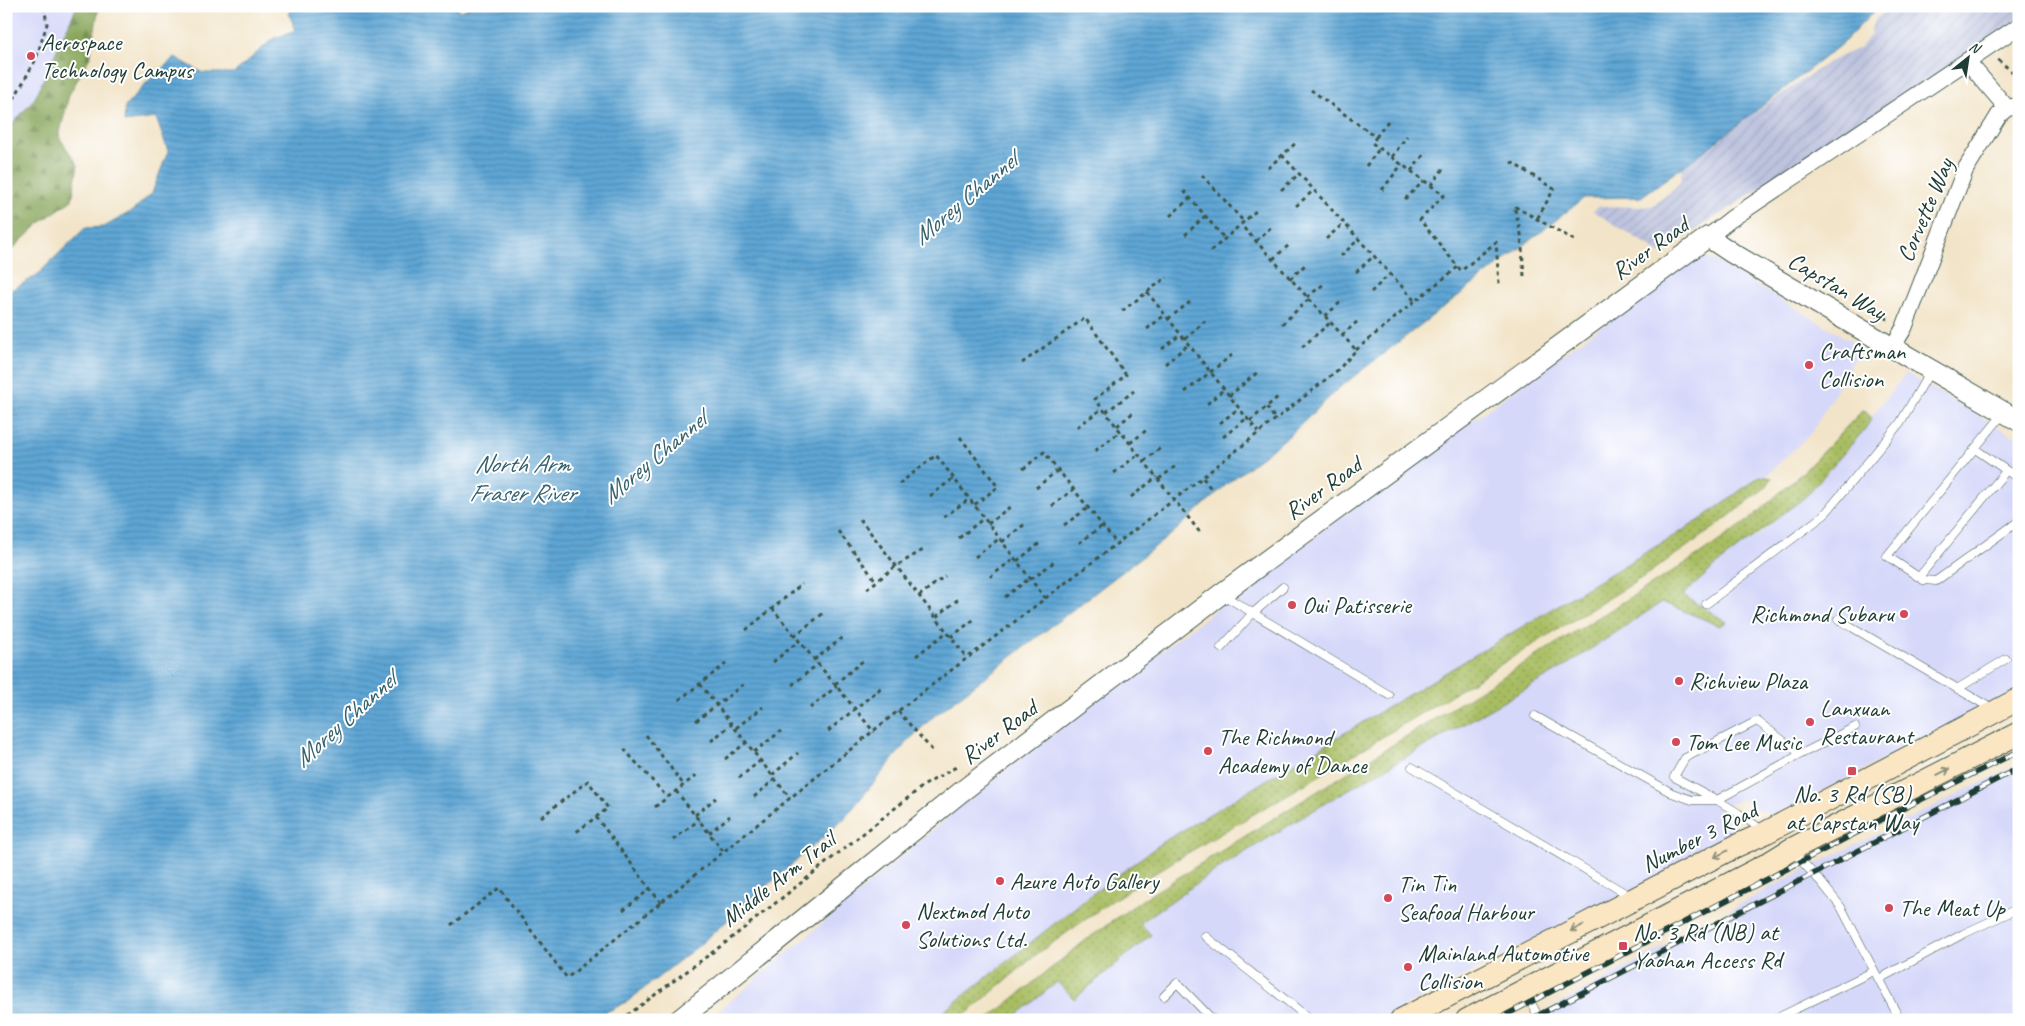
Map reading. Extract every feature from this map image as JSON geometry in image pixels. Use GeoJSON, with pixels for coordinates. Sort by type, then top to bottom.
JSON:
{"type":"FeatureCollection","features":[{"type":"Feature","properties":{"kind":"main road","name":"Number 3 Road"},"geometry":{"type":"LineString","coordinates":[[1401,1020],[1634,898],[1766,833],[2019,699]]}},
{"type":"Feature","properties":{"kind":"main road"},"geometry":{"type":"LineString","coordinates":[[1468,1020],[1764,866],[1790,850],[2019,733]]}},
{"type":"Feature","properties":{"kind":"main road"},"geometry":{"type":"LineString","coordinates":[[1766,833],[1790,850]]}},
{"type":"Feature","properties":{"kind":"main road"},"geometry":{"type":"LineString","coordinates":[[1510,963],[1525,990]]}},
{"type":"Feature","properties":{"kind":"street","name":"River Road"},"geometry":{"type":"LineString","coordinates":[[679,1020],[963,791],[1221,594],[1731,219],[2019,26]]}},
{"type":"Feature","properties":{"kind":"street"},"geometry":{"type":"LineString","coordinates":[[1967,62],[2013,107]]}},
{"type":"Feature","properties":{"kind":"street","name":"Corvette Way"},"geometry":{"type":"LineString","coordinates":[[1892,348],[1904,328],[1965,170],[1992,124],[2013,107]]}},
{"type":"Feature","properties":{"kind":"street","name":"Capstan Way"},"geometry":{"type":"LineString","coordinates":[[1708,237],[1892,348],[2012,417]]}},
{"type":"Feature","properties":{"kind":"lane"},"geometry":{"type":"LineString","coordinates":[[1706,604],[1824,515],[1900,423],[1931,370]]}},
{"type":"Feature","properties":{"kind":"lane"},"geometry":{"type":"LineString","coordinates":[[2012,417],[1975,450],[1887,556],[1923,580],[1936,581],[2019,521]]}},
{"type":"Feature","properties":{"kind":"lane"},"geometry":{"type":"LineString","coordinates":[[1975,450],[2019,479]]}},
{"type":"Feature","properties":{"kind":"lane"},"geometry":{"type":"LineString","coordinates":[[1919,577],[2006,470]]}},
{"type":"Feature","properties":{"kind":"lane"},"geometry":{"type":"LineString","coordinates":[[1221,648],[1252,614],[1283,586]]}},
{"type":"Feature","properties":{"kind":"lane"},"geometry":{"type":"LineString","coordinates":[[1221,594],[1389,695]]}},
{"type":"Feature","properties":{"kind":"lane"},"geometry":{"type":"LineString","coordinates":[[1838,619],[1996,711]]}},
{"type":"Feature","properties":{"kind":"lane"},"geometry":{"type":"LineString","coordinates":[[1957,689],[2006,659]]}},
{"type":"Feature","properties":{"kind":"lane"},"geometry":{"type":"LineString","coordinates":[[1535,716],[1672,793],[1692,800],[1717,800],[1856,726]]}},
{"type":"Feature","properties":{"kind":"lane"},"geometry":{"type":"LineString","coordinates":[[1766,833],[1717,800],[1674,777],[1685,758],[1757,721],[1801,754]]}},
{"type":"Feature","properties":{"kind":"lane"},"geometry":{"type":"LineString","coordinates":[[1412,766],[1634,898]]}},
{"type":"Feature","properties":{"kind":"lane"},"geometry":{"type":"LineString","coordinates":[[1790,850],[1817,877],[1840,907],[1900,1020]]}},
{"type":"Feature","properties":{"kind":"lane"},"geometry":{"type":"LineString","coordinates":[[1879,979],[1963,934],[2019,908]]}},
{"type":"Feature","properties":{"kind":"lane"},"geometry":{"type":"LineString","coordinates":[[1205,936],[1311,1020]]}},
{"type":"Feature","properties":{"kind":"lane"},"geometry":{"type":"LineString","coordinates":[[1773,1020],[1874,971]]}},
{"type":"Feature","properties":{"kind":"lane"},"geometry":{"type":"LineString","coordinates":[[1164,996],[1177,984],[1213,1020]]}},
{"type":"Feature","properties":{"kind":"lane"},"geometry":{"type":"LineString","coordinates":[[1525,990],[1540,1020]]}},
{"type":"Feature","properties":{"kind":"path"},"geometry":{"type":"LineString","coordinates":[[6,113],[36,59],[47,24],[44,6]]}},
{"type":"Feature","properties":{"kind":"path"},"geometry":{"type":"LineString","coordinates":[[1985,49],[2018,78]]}},
{"type":"Feature","properties":{"kind":"path"},"geometry":{"type":"LineString","coordinates":[[1311,90],[1376,138]]}},
{"type":"Feature","properties":{"kind":"path"},"geometry":{"type":"LineString","coordinates":[[1388,121],[1372,143],[1444,196],[1420,220],[1461,271],[1496,242],[1499,284]]}},
{"type":"Feature","properties":{"kind":"path"},"geometry":{"type":"LineString","coordinates":[[1392,157],[1407,136]]}},
{"type":"Feature","properties":{"kind":"path"},"geometry":{"type":"LineString","coordinates":[[1268,168],[1297,142]]}},
{"type":"Feature","properties":{"kind":"path"},"geometry":{"type":"LineString","coordinates":[[1366,166],[1380,148]]}},
{"type":"Feature","properties":{"kind":"path"},"geometry":{"type":"LineString","coordinates":[[1411,171],[1426,152]]}},
{"type":"Feature","properties":{"kind":"path"},"geometry":{"type":"LineString","coordinates":[[1282,155],[1416,301]]}},
{"type":"Feature","properties":{"kind":"path"},"geometry":{"type":"LineString","coordinates":[[1511,162],[1554,189],[1537,218]]}},
{"type":"Feature","properties":{"kind":"path"},"geometry":{"type":"LineString","coordinates":[[1382,190],[1402,164]]}},
{"type":"Feature","properties":{"kind":"path"},"geometry":{"type":"LineString","coordinates":[[1431,185],[1445,166]]}},
{"type":"Feature","properties":{"kind":"path"},"geometry":{"type":"LineString","coordinates":[[1281,190],[1299,174]]}},
{"type":"Feature","properties":{"kind":"path"},"geometry":{"type":"LineString","coordinates":[[1202,175],[1290,279],[1356,350]]}},
{"type":"Feature","properties":{"kind":"path"},"geometry":{"type":"LineString","coordinates":[[1405,199],[1424,180]]}},
{"type":"Feature","properties":{"kind":"path"},"geometry":{"type":"LineString","coordinates":[[1296,206],[1314,190]]}},
{"type":"Feature","properties":{"kind":"path"},"geometry":{"type":"LineString","coordinates":[[1184,191],[1224,238]]}},
{"type":"Feature","properties":{"kind":"path"},"geometry":{"type":"LineString","coordinates":[[1170,216],[1190,198]]}},
{"type":"Feature","properties":{"kind":"path"},"geometry":{"type":"LineString","coordinates":[[1524,276],[1521,234],[1514,206],[1574,240]]}},
{"type":"Feature","properties":{"kind":"path"},"geometry":{"type":"LineString","coordinates":[[1210,251],[1257,210]]}},
{"type":"Feature","properties":{"kind":"path"},"geometry":{"type":"LineString","coordinates":[[1185,235],[1205,216]]}},
{"type":"Feature","properties":{"kind":"path"},"geometry":{"type":"LineString","coordinates":[[1326,239],[1344,223]]}},
{"type":"Feature","properties":{"kind":"path"},"geometry":{"type":"LineString","coordinates":[[1256,240],[1272,226]]}},
{"type":"Feature","properties":{"kind":"path"},"geometry":{"type":"LineString","coordinates":[[1341,256],[1359,239]]}},
{"type":"Feature","properties":{"kind":"path"},"geometry":{"type":"LineString","coordinates":[[1273,259],[1289,246]]}},
{"type":"Feature","properties":{"kind":"path"},"geometry":{"type":"LineString","coordinates":[[1356,272],[1374,256]]}},
{"type":"Feature","properties":{"kind":"path"},"geometry":{"type":"LineString","coordinates":[[1290,279],[1306,264]]}},
{"type":"Feature","properties":{"kind":"path"},"geometry":{"type":"LineString","coordinates":[[451,925],[499,888],[567,978],[898,711],[1203,478],[1339,369],[1356,350],[1458,267]]}},
{"type":"Feature","properties":{"kind":"path"},"geometry":{"type":"LineString","coordinates":[[1371,292],[1390,274]]}},
{"type":"Feature","properties":{"kind":"path"},"geometry":{"type":"LineString","coordinates":[[1122,312],[1167,278]]}},
{"type":"Feature","properties":{"kind":"path"},"geometry":{"type":"LineString","coordinates":[[1282,324],[1324,284]]}},
{"type":"Feature","properties":{"kind":"path"},"geometry":{"type":"LineString","coordinates":[[1147,292],[1258,432]]}},
{"type":"Feature","properties":{"kind":"path"},"geometry":{"type":"LineString","coordinates":[[1325,316],[1343,300]]}},
{"type":"Feature","properties":{"kind":"path"},"geometry":{"type":"LineString","coordinates":[[1168,320],[1190,302]]}},
{"type":"Feature","properties":{"kind":"path"},"geometry":{"type":"LineString","coordinates":[[1147,329],[1165,315]]}},
{"type":"Feature","properties":{"kind":"path"},"geometry":{"type":"LineString","coordinates":[[1022,363],[1085,318],[1126,375],[1095,399],[1202,536]]}},
{"type":"Feature","properties":{"kind":"path"},"geometry":{"type":"LineString","coordinates":[[1185,339],[1205,321]]}},
{"type":"Feature","properties":{"kind":"path"},"geometry":{"type":"LineString","coordinates":[[1342,335],[1358,321]]}},
{"type":"Feature","properties":{"kind":"path"},"geometry":{"type":"LineString","coordinates":[[1302,348],[1331,322]]}},
{"type":"Feature","properties":{"kind":"path"},"geometry":{"type":"LineString","coordinates":[[1162,349],[1180,335]]}},
{"type":"Feature","properties":{"kind":"path"},"geometry":{"type":"LineString","coordinates":[[1166,364],[1189,344]]}},
{"type":"Feature","properties":{"kind":"path"},"geometry":{"type":"LineString","coordinates":[[1185,392],[1232,355]]}},
{"type":"Feature","properties":{"kind":"path"},"geometry":{"type":"LineString","coordinates":[[1229,396],[1259,371]]}},
{"type":"Feature","properties":{"kind":"path"},"geometry":{"type":"LineString","coordinates":[[1207,404],[1224,389]]}},
{"type":"Feature","properties":{"kind":"path"},"geometry":{"type":"LineString","coordinates":[[1106,412],[1134,391]]}},
{"type":"Feature","properties":{"kind":"path"},"geometry":{"type":"LineString","coordinates":[[1223,437],[1279,396]]}},
{"type":"Feature","properties":{"kind":"path"},"geometry":{"type":"LineString","coordinates":[[1266,407],[1275,419]]}},
{"type":"Feature","properties":{"kind":"path"},"geometry":{"type":"LineString","coordinates":[[1077,427],[1103,408]]}},
{"type":"Feature","properties":{"kind":"path"},"geometry":{"type":"LineString","coordinates":[[1220,423],[1240,408]]}},
{"type":"Feature","properties":{"kind":"path"},"geometry":{"type":"LineString","coordinates":[[1116,426],[1135,411]]}},
{"type":"Feature","properties":{"kind":"path"},"geometry":{"type":"LineString","coordinates":[[1130,443],[1148,429]]}},
{"type":"Feature","properties":{"kind":"path"},"geometry":{"type":"LineString","coordinates":[[1095,451],[1121,431]]}},
{"type":"Feature","properties":{"kind":"path"},"geometry":{"type":"LineString","coordinates":[[960,437],[998,487],[974,505]]}},
{"type":"Feature","properties":{"kind":"path"},"geometry":{"type":"LineString","coordinates":[[1144,461],[1163,446]]}},
{"type":"Feature","properties":{"kind":"path"},"geometry":{"type":"LineString","coordinates":[[1023,469],[1044,452],[1117,544]]}},
{"type":"Feature","properties":{"kind":"path"},"geometry":{"type":"LineString","coordinates":[[1114,473],[1139,454]]}},
{"type":"Feature","properties":{"kind":"path"},"geometry":{"type":"LineString","coordinates":[[899,484],[936,455],[1045,598]]}},
{"type":"Feature","properties":{"kind":"path"},"geometry":{"type":"LineString","coordinates":[[1131,498],[1177,465]]}},
{"type":"Feature","properties":{"kind":"path"},"geometry":{"type":"LineString","coordinates":[[1036,488],[1058,470]]}},
{"type":"Feature","properties":{"kind":"path"},"geometry":{"type":"LineString","coordinates":[[930,496],[954,478]]}},
{"type":"Feature","properties":{"kind":"path"},"geometry":{"type":"LineString","coordinates":[[1203,478],[1212,490]]}},
{"type":"Feature","properties":{"kind":"path"},"geometry":{"type":"LineString","coordinates":[[1052,506],[1074,490]]}},
{"type":"Feature","properties":{"kind":"path"},"geometry":{"type":"LineString","coordinates":[[944,517],[969,499]]}},
{"type":"Feature","properties":{"kind":"path"},"geometry":{"type":"LineString","coordinates":[[988,524],[1011,506]]}},
{"type":"Feature","properties":{"kind":"path"},"geometry":{"type":"LineString","coordinates":[[1064,525],[1088,508]]}},
{"type":"Feature","properties":{"kind":"path"},"geometry":{"type":"LineString","coordinates":[[958,538],[984,518]]}},
{"type":"Feature","properties":{"kind":"path"},"geometry":{"type":"LineString","coordinates":[[860,520],[967,658]]}},
{"type":"Feature","properties":{"kind":"path"},"geometry":{"type":"LineString","coordinates":[[975,557],[1026,524]]}},
{"type":"Feature","properties":{"kind":"path"},"geometry":{"type":"LineString","coordinates":[[1079,543],[1102,526]]}},
{"type":"Feature","properties":{"kind":"path"},"geometry":{"type":"LineString","coordinates":[[838,531],[876,581]]}},
{"type":"Feature","properties":{"kind":"path"},"geometry":{"type":"LineString","coordinates":[[990,577],[1040,543]]}},
{"type":"Feature","properties":{"kind":"path"},"geometry":{"type":"LineString","coordinates":[[867,589],[896,566],[923,550]]}},
{"type":"Feature","properties":{"kind":"path"},"geometry":{"type":"LineString","coordinates":[[1005,597],[1054,562]]}},
{"type":"Feature","properties":{"kind":"path"},"geometry":{"type":"LineString","coordinates":[[919,596],[945,576]]}},
{"type":"Feature","properties":{"kind":"path"},"geometry":{"type":"LineString","coordinates":[[746,630],[802,584]]}},
{"type":"Feature","properties":{"kind":"path"},"geometry":{"type":"LineString","coordinates":[[936,617],[961,597]]}},
{"type":"Feature","properties":{"kind":"path"},"geometry":{"type":"LineString","coordinates":[[772,608],[874,732]]}},
{"type":"Feature","properties":{"kind":"path"},"geometry":{"type":"LineString","coordinates":[[794,636],[824,612]]}},
{"type":"Feature","properties":{"kind":"path"},"geometry":{"type":"LineString","coordinates":[[951,637],[976,618]]}},
{"type":"Feature","properties":{"kind":"path"},"geometry":{"type":"LineString","coordinates":[[916,656],[947,632]]}},
{"type":"Feature","properties":{"kind":"path"},"geometry":{"type":"LineString","coordinates":[[814,660],[845,636]]}},
{"type":"Feature","properties":{"kind":"path"},"geometry":{"type":"LineString","coordinates":[[773,662],[799,641]]}},
{"type":"Feature","properties":{"kind":"path"},"geometry":{"type":"LineString","coordinates":[[810,708],[864,660]]}},
{"type":"Feature","properties":{"kind":"path"},"geometry":{"type":"LineString","coordinates":[[679,700],[727,663]]}},
{"type":"Feature","properties":{"kind":"path"},"geometry":{"type":"LineString","coordinates":[[792,685],[818,664]]}},
{"type":"Feature","properties":{"kind":"path"},"geometry":{"type":"LineString","coordinates":[[700,684],[790,798]]}},
{"type":"Feature","properties":{"kind":"path"},"geometry":{"type":"LineString","coordinates":[[696,721],[744,684]]}},
{"type":"Feature","properties":{"kind":"path"},"geometry":{"type":"LineString","coordinates":[[828,731],[883,686]]}},
{"type":"Feature","properties":{"kind":"path"},"geometry":{"type":"LineString","coordinates":[[736,728],[762,707]]}},
{"type":"Feature","properties":{"kind":"path"},"geometry":{"type":"LineString","coordinates":[[898,711],[932,750]]}},
{"type":"Feature","properties":{"kind":"path"},"geometry":{"type":"LineString","coordinates":[[711,741],[732,724]]}},
{"type":"Feature","properties":{"kind":"path"},"geometry":{"type":"LineString","coordinates":[[754,752],[781,731]]}},
{"type":"Feature","properties":{"kind":"path"},"geometry":{"type":"LineString","coordinates":[[646,735],[683,784]]}},
{"type":"Feature","properties":{"kind":"path"},"geometry":{"type":"LineString","coordinates":[[725,760],[747,742]]}},
{"type":"Feature","properties":{"kind":"path"},"geometry":{"type":"LineString","coordinates":[[624,749],[666,797]]}},
{"type":"Feature","properties":{"kind":"path"},"geometry":{"type":"LineString","coordinates":[[772,775],[798,753]]}},
{"type":"Feature","properties":{"kind":"path"},"geometry":{"type":"LineString","coordinates":[[739,778],[761,760]]}},
{"type":"Feature","properties":{"kind":"path","name":"Middle Arm Trail"},"geometry":{"type":"LineString","coordinates":[[621,1020],[728,940],[923,786],[956,766]]}},
{"type":"Feature","properties":{"kind":"path"},"geometry":{"type":"LineString","coordinates":[[655,807],[698,774]]}},
{"type":"Feature","properties":{"kind":"path"},"geometry":{"type":"LineString","coordinates":[[754,796],[776,779]]}},
{"type":"Feature","properties":{"kind":"path"},"geometry":{"type":"LineString","coordinates":[[541,817],[588,782],[608,808],[575,833]]}},
{"type":"Feature","properties":{"kind":"path"},"geometry":{"type":"LineString","coordinates":[[676,791],[724,851]]}},
{"type":"Feature","properties":{"kind":"path"},"geometry":{"type":"LineString","coordinates":[[695,815],[716,798]]}},
{"type":"Feature","properties":{"kind":"path"},"geometry":{"type":"LineString","coordinates":[[709,834],[730,816]]}},
{"type":"Feature","properties":{"kind":"path"},"geometry":{"type":"LineString","coordinates":[[596,817],[661,903]]}},
{"type":"Feature","properties":{"kind":"path"},"geometry":{"type":"LineString","coordinates":[[673,840],[699,820]]}},
{"type":"Feature","properties":{"kind":"path"},"geometry":{"type":"LineString","coordinates":[[624,910],[650,889]]}},
{"type":"Feature","properties":{"kind":"shaded area","name":"Aerospace Technology Campus"},"geometry":{"type":"Polygon","coordinates":[[[6,6],[77,6],[35,98],[6,132],[6,6]]]}},
{"type":"Feature","properties":{"kind":"shaded area"},"geometry":{"type":"Polygon","coordinates":[[[1894,6],[2019,6],[2019,18],[1963,57],[1660,253],[1593,211],[1600,206],[1652,206],[1673,190],[1681,181],[1682,162],[1827,63],[1861,47],[1871,34],[1872,25],[1877,17],[1894,6]]]}},
{"type":"Feature","properties":{"kind":"shaded area"},"geometry":{"type":"Polygon","coordinates":[[[1697,256],[1712,259],[1861,347],[1812,432],[1745,496],[1278,778],[939,1020],[708,1020],[969,799],[1040,744],[1236,594],[1697,256]]]}},
{"type":"Feature","properties":{"kind":"shaded area"},"geometry":{"type":"Polygon","coordinates":[[[1906,373],[2019,439],[2019,690],[1781,812],[1767,814],[1740,799],[1716,811],[1730,822],[1732,827],[1732,835],[1725,843],[1378,1020],[1000,1020],[1208,870],[1583,651],[1761,533],[1822,479],[1906,373]]]}},
{"type":"Feature","properties":{"kind":"shaded area"},"geometry":{"type":"Polygon","coordinates":[[[2019,764],[2019,1020],[1530,1020],[1784,880],[2019,764]]]}},
{"type":"Feature","properties":{"kind":"green space"},"geometry":{"type":"Polygon","coordinates":[[[77,6],[99,6],[90,57],[69,95],[59,137],[78,165],[72,200],[41,222],[6,255],[6,132],[35,98],[77,6]]]}},
{"type":"Feature","properties":{"kind":"green space"},"geometry":{"type":"Polygon","coordinates":[[[1862,411],[1872,418],[1865,429],[1805,497],[1719,563],[1683,595],[1727,622],[1720,626],[1662,602],[1559,670],[1332,799],[1216,870],[1140,923],[1151,935],[1074,999],[1057,982],[1011,1020],[987,1020],[1086,940],[1142,900],[1699,555],[1748,521],[1805,470],[1862,411]]]}},
{"type":"Feature","properties":{"kind":"green space"},"geometry":{"type":"Polygon","coordinates":[[[1760,476],[1772,478],[1766,487],[1714,528],[1637,581],[1312,780],[1174,861],[1113,900],[1038,953],[959,1020],[933,1020],[1083,901],[1163,842],[1700,520],[1760,476]]]}},
{"type":"Feature","properties":{"kind":"water","name":"North Arm Fraser River"},"geometry":{"type":"Polygon","coordinates":[[[290,6],[454,6],[461,11],[471,6],[1879,6],[1843,43],[1700,154],[1641,197],[1584,198],[1339,388],[1291,434],[1228,483],[1173,533],[933,717],[907,742],[844,819],[698,946],[627,1002],[590,1020],[6,1020],[6,293],[36,276],[85,228],[104,227],[132,211],[152,193],[168,151],[156,118],[124,122],[125,107],[148,81],[175,57],[203,73],[234,73],[274,38],[296,31],[289,14],[290,6]]]}},
{"type":"Feature","properties":{"kind":"railway"},"geometry":{"type":"LineString","coordinates":[[1496,1020],[1904,808],[2019,751]]}},
{"type":"Feature","properties":{"kind":"railway"},"geometry":{"type":"LineString","coordinates":[[1529,1020],[2019,768]]}},
{"type":"Feature","properties":{"kind":"place","name":"Aerospace Technology Campus"},"geometry":{"type":"Point","coordinates":[31,56]}},
{"type":"Feature","properties":{"kind":"place","name":"Craftsman Collision"},"geometry":{"type":"Point","coordinates":[1809,365]}},
{"type":"Feature","properties":{"kind":"place","name":"Oui Patisserie"},"geometry":{"type":"Point","coordinates":[1292,605]}},
{"type":"Feature","properties":{"kind":"place","name":"Richmond Subaru"},"geometry":{"type":"Point","coordinates":[1904,614]}},
{"type":"Feature","properties":{"kind":"place","name":"Richview Plaza"},"geometry":{"type":"Point","coordinates":[1679,681]}},
{"type":"Feature","properties":{"kind":"place","name":"Lanxuan Restaurant"},"geometry":{"type":"Point","coordinates":[1810,722]}},
{"type":"Feature","properties":{"kind":"place","name":"Tom Lee Music"},"geometry":{"type":"Point","coordinates":[1676,742]}},
{"type":"Feature","properties":{"kind":"place","name":"The Richmond Academy of Dance"},"geometry":{"type":"Point","coordinates":[1208,751]}},
{"type":"Feature","properties":{"kind":"place","name":"No. 3 Rd (SB) at Capstan Way"},"geometry":{"type":"Point","coordinates":[1852,771]}},
{"type":"Feature","properties":{"kind":"place","name":"Azure Auto Gallery"},"geometry":{"type":"Point","coordinates":[1000,881]}},
{"type":"Feature","properties":{"kind":"place","name":"Tin Tin Seafood Harbour"},"geometry":{"type":"Point","coordinates":[1388,898]}},
{"type":"Feature","properties":{"kind":"place","name":"The Meat Up"},"geometry":{"type":"Point","coordinates":[1889,908]}},
{"type":"Feature","properties":{"kind":"place","name":"Nextmod Auto Solutions Ltd."},"geometry":{"type":"Point","coordinates":[906,925]}},
{"type":"Feature","properties":{"kind":"place","name":"No. 3 Rd (NB) at Yaohan Access Rd"},"geometry":{"type":"Point","coordinates":[1623,946]}},
{"type":"Feature","properties":{"kind":"place","name":"Mainland Automotive Collision"},"geometry":{"type":"Point","coordinates":[1408,967]}},
{"type":"Feature","properties":{"kind":"water label","name":"Morey Channel"},"geometry":{"type":"Point","coordinates":[964,198]}},
{"type":"Feature","properties":{"kind":"water label","name":"Morey Channel"},"geometry":{"type":"Point","coordinates":[653,457]}},
{"type":"Feature","properties":{"kind":"water label","name":"Morey Channel"},"geometry":{"type":"Point","coordinates":[344,719]}}]}
